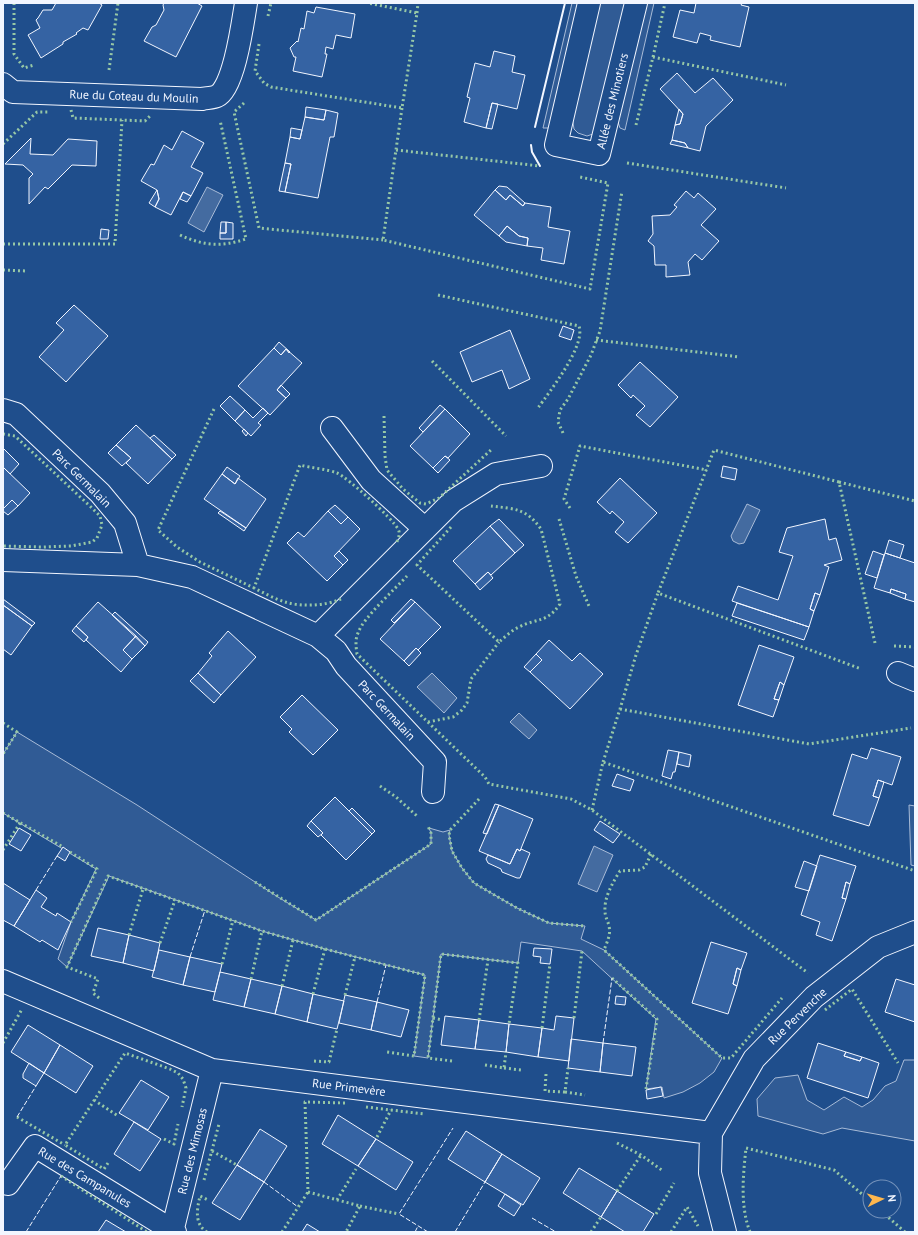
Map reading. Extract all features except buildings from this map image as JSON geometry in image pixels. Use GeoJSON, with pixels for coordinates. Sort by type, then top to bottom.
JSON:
{"type":"FeatureCollection","features":[{"type":"Feature","properties":{"kind":"street","name":"Rue du Coteau du Moulin"},"geometry":{"type":"LineString","coordinates":[[3,84],[13,92],[202,99],[218,96],[226,87],[235,64],[246,3]]}},
{"type":"Feature","properties":{"kind":"street","name":"Allée des Minotiers"},"geometry":{"type":"LineString","coordinates":[[590,3],[556,145],[599,154],[636,3]]}},
{"type":"Feature","properties":{"kind":"street","name":"Parc Germalain"},"geometry":{"type":"LineString","coordinates":[[3,410],[16,414],[100,493],[125,522],[138,565]]}},
{"type":"Feature","properties":{"kind":"street"},"geometry":{"type":"LineString","coordinates":[[332,428],[371,480],[425,529]]}},
{"type":"Feature","properties":{"kind":"street"},"geometry":{"type":"LineString","coordinates":[[318,636],[453,501],[496,474],[541,466]]}},
{"type":"Feature","properties":{"kind":"street","name":"Parc Germalain"},"geometry":{"type":"LineString","coordinates":[[3,560],[138,565],[192,577],[318,636],[336,651],[346,666],[435,762],[433,792]]}},
{"type":"Feature","properties":{"kind":"street","name":"Rue Pervenche"},"geometry":{"type":"LineString","coordinates":[[711,1133],[754,1059],[814,997],[878,947],[915,932]]}},
{"type":"Feature","properties":{"kind":"street","name":"Rue Primevère"},"geometry":{"type":"LineString","coordinates":[[3,981],[212,1070],[711,1133]]}},
{"type":"Feature","properties":{"kind":"street","name":"Rue des Mimosas"},"geometry":{"type":"LineString","coordinates":[[173,1232],[212,1070]]}},
{"type":"Feature","properties":{"kind":"street"},"geometry":{"type":"LineString","coordinates":[[711,1133],[710,1173],[725,1232]]}},
{"type":"Feature","properties":{"kind":"street","name":"Rue des Campanules"},"geometry":{"type":"LineString","coordinates":[[8,1184],[35,1146],[173,1232]]}},
{"type":"Feature","properties":{"kind":"shaded area"},"geometry":{"type":"Polygon","coordinates":[[[572,3],[584,3],[550,128],[543,128],[572,3]]]}},
{"type":"Feature","properties":{"kind":"shaded area"},"geometry":{"type":"Polygon","coordinates":[[[599,3],[629,3],[593,134],[587,136],[578,133],[574,129],[572,117],[599,3]]]}},
{"type":"Feature","properties":{"kind":"shaded area"},"geometry":{"type":"Polygon","coordinates":[[[645,3],[654,3],[625,130],[620,128],[617,119],[645,3]]]}},
{"type":"Feature","properties":{"kind":"shaded area"},"geometry":{"type":"Polygon","coordinates":[[[207,187],[223,195],[204,232],[188,223],[207,187]]]}},
{"type":"Feature","properties":{"kind":"shaded area"},"geometry":{"type":"Polygon","coordinates":[[[747,504],[760,510],[744,543],[739,544],[733,541],[731,536],[747,504]]]}},
{"type":"Feature","properties":{"kind":"shaded area"},"geometry":{"type":"Polygon","coordinates":[[[432,673],[457,698],[444,713],[417,687],[432,673]]]}},
{"type":"Feature","properties":{"kind":"shaded area"},"geometry":{"type":"Polygon","coordinates":[[[519,713],[537,730],[529,739],[510,722],[519,713]]]}},
{"type":"Feature","properties":{"kind":"shaded area"},"geometry":{"type":"Polygon","coordinates":[[[17,732],[137,805],[316,920],[431,844],[431,833],[429,828],[443,832],[450,830],[449,835],[452,851],[462,868],[474,883],[517,908],[549,923],[585,926],[581,939],[604,950],[722,1058],[714,1072],[700,1083],[683,1092],[664,1098],[662,1087],[646,1089],[656,1019],[582,951],[521,942],[518,963],[441,954],[428,1058],[414,1056],[425,975],[262,931],[109,876],[67,967],[58,959],[71,922],[96,869],[3,813],[3,754],[17,732]]]}},
{"type":"Feature","properties":{"kind":"shaded area"},"geometry":{"type":"Polygon","coordinates":[[[909,805],[915,806],[915,866],[911,865],[909,805]]]}},
{"type":"Feature","properties":{"kind":"shaded area"},"geometry":{"type":"Polygon","coordinates":[[[594,846],[613,855],[597,892],[578,884],[594,846]]]}},
{"type":"Feature","properties":{"kind":"shaded area"},"geometry":{"type":"Polygon","coordinates":[[[904,1060],[915,1060],[915,1141],[842,1128],[823,1134],[758,1116],[757,1099],[775,1078],[798,1075],[807,1100],[824,1110],[844,1097],[862,1107],[873,1100],[885,1086],[896,1081],[904,1060]]]}},
{"type":"Feature","properties":{"kind":"hedge"},"geometry":{"type":"LineString","coordinates":[[14,3],[14,54],[24,68],[34,65]]}},
{"type":"Feature","properties":{"kind":"hedge"},"geometry":{"type":"LineString","coordinates":[[109,70],[118,3]]}},
{"type":"Feature","properties":{"kind":"hedge"},"geometry":{"type":"LineString","coordinates":[[268,16],[271,3]]}},
{"type":"Feature","properties":{"kind":"hedge"},"geometry":{"type":"LineString","coordinates":[[259,44],[255,71],[264,83],[271,87],[402,108],[417,13],[368,3]]}},
{"type":"Feature","properties":{"kind":"hedge"},"geometry":{"type":"LineString","coordinates":[[417,13],[418,3]]}},
{"type":"Feature","properties":{"kind":"hedge"},"geometry":{"type":"LineString","coordinates":[[653,57],[665,3]]}},
{"type":"Feature","properties":{"kind":"hedge"},"geometry":{"type":"LineString","coordinates":[[636,125],[653,57],[786,85]]}},
{"type":"Feature","properties":{"kind":"hedge"},"geometry":{"type":"LineString","coordinates":[[244,103],[234,112],[259,228],[383,240]]}},
{"type":"Feature","properties":{"kind":"hedge"},"geometry":{"type":"LineString","coordinates":[[402,108],[383,240],[590,289],[608,183],[580,177]]}},
{"type":"Feature","properties":{"kind":"hedge"},"geometry":{"type":"LineString","coordinates":[[71,110],[73,118],[145,121],[150,116]]}},
{"type":"Feature","properties":{"kind":"hedge"},"geometry":{"type":"LineString","coordinates":[[3,144],[37,112],[50,112]]}},
{"type":"Feature","properties":{"kind":"hedge"},"geometry":{"type":"LineString","coordinates":[[3,244],[115,244],[122,120]]}},
{"type":"Feature","properties":{"kind":"hedge"},"geometry":{"type":"LineString","coordinates":[[180,235],[189,239],[213,244],[237,242],[246,239],[220,120]]}},
{"type":"Feature","properties":{"kind":"hedge"},"geometry":{"type":"LineString","coordinates":[[396,150],[540,166]]}},
{"type":"Feature","properties":{"kind":"hedge"},"geometry":{"type":"LineString","coordinates":[[627,163],[786,188]]}},
{"type":"Feature","properties":{"kind":"hedge"},"geometry":{"type":"LineString","coordinates":[[563,433],[558,422],[560,410],[568,399],[591,355],[600,331],[622,191]]}},
{"type":"Feature","properties":{"kind":"hedge"},"geometry":{"type":"LineString","coordinates":[[3,270],[26,271]]}},
{"type":"Feature","properties":{"kind":"hedge"},"geometry":{"type":"LineString","coordinates":[[438,295],[579,326],[580,335],[572,357],[538,408]]}},
{"type":"Feature","properties":{"kind":"hedge"},"geometry":{"type":"LineString","coordinates":[[596,340],[740,357]]}},
{"type":"Feature","properties":{"kind":"hedge"},"geometry":{"type":"LineString","coordinates":[[432,361],[506,436]]}},
{"type":"Feature","properties":{"kind":"hedge"},"geometry":{"type":"LineString","coordinates":[[214,409],[158,530],[177,547],[200,562],[254,588]]}},
{"type":"Feature","properties":{"kind":"hedge"},"geometry":{"type":"LineString","coordinates":[[384,416],[385,456],[387,470],[403,489],[420,503],[426,504],[439,498],[493,448]]}},
{"type":"Feature","properties":{"kind":"hedge"},"geometry":{"type":"LineString","coordinates":[[3,434],[15,436],[100,516],[102,525],[97,538],[92,542],[71,546],[3,546]]}},
{"type":"Feature","properties":{"kind":"hedge"},"geometry":{"type":"LineString","coordinates":[[570,508],[564,499],[580,446],[707,470]]}},
{"type":"Feature","properties":{"kind":"hedge"},"geometry":{"type":"LineString","coordinates":[[839,482],[714,450],[658,593],[861,669]]}},
{"type":"Feature","properties":{"kind":"hedge"},"geometry":{"type":"LineString","coordinates":[[341,599],[328,603],[299,605],[281,601],[254,588],[300,465],[337,473],[350,482],[379,508],[398,529],[399,536],[396,544]]}},
{"type":"Feature","properties":{"kind":"hedge"},"geometry":{"type":"LineString","coordinates":[[875,643],[839,482],[915,501]]}},
{"type":"Feature","properties":{"kind":"hedge"},"geometry":{"type":"LineString","coordinates":[[451,527],[417,565],[499,642],[516,628],[551,614],[560,604],[541,529],[536,522],[525,513],[513,509],[491,506]]}},
{"type":"Feature","properties":{"kind":"hedge"},"geometry":{"type":"LineString","coordinates":[[559,519],[576,576],[589,606]]}},
{"type":"Feature","properties":{"kind":"hedge"},"geometry":{"type":"LineString","coordinates":[[407,576],[361,627],[356,638],[357,654],[485,777],[489,784],[571,799],[592,810],[808,973]]}},
{"type":"Feature","properties":{"kind":"hedge"},"geometry":{"type":"LineString","coordinates":[[603,762],[636,655],[658,593]]}},
{"type":"Feature","properties":{"kind":"hedge"},"geometry":{"type":"LineString","coordinates":[[428,722],[453,717],[462,710],[467,703],[471,679],[499,642]]}},
{"type":"Feature","properties":{"kind":"hedge"},"geometry":{"type":"LineString","coordinates":[[894,646],[915,647]]}},
{"type":"Feature","properties":{"kind":"hedge"},"geometry":{"type":"LineString","coordinates":[[620,709],[809,744],[911,728]]}},
{"type":"Feature","properties":{"kind":"hedge"},"geometry":{"type":"LineString","coordinates":[[3,723],[17,732],[3,754]]}},
{"type":"Feature","properties":{"kind":"hedge"},"geometry":{"type":"LineString","coordinates":[[592,810],[603,762],[915,871]]}},
{"type":"Feature","properties":{"kind":"hedge"},"geometry":{"type":"LineString","coordinates":[[380,786],[396,797],[417,816]]}},
{"type":"Feature","properties":{"kind":"hedge"},"geometry":{"type":"LineString","coordinates":[[479,799],[450,830],[449,835],[452,851],[462,868],[474,883],[517,908],[549,923],[585,926]]}},
{"type":"Feature","properties":{"kind":"hedge"},"geometry":{"type":"LineString","coordinates":[[3,813],[63,847]]}},
{"type":"Feature","properties":{"kind":"hedge"},"geometry":{"type":"LineString","coordinates":[[3,850],[20,823]]}},
{"type":"Feature","properties":{"kind":"hedge"},"geometry":{"type":"LineString","coordinates":[[255,882],[316,920],[431,844],[431,833],[428,826]]}},
{"type":"Feature","properties":{"kind":"hedge"},"geometry":{"type":"LineString","coordinates":[[70,852],[97,869],[71,922]]}},
{"type":"Feature","properties":{"kind":"hedge"},"geometry":{"type":"LineString","coordinates":[[651,854],[645,867],[639,870],[620,871],[607,895],[605,913],[609,926],[609,932],[604,950],[722,1058],[731,1058],[782,998]]}},
{"type":"Feature","properties":{"kind":"hedge"},"geometry":{"type":"LineString","coordinates":[[99,998],[93,993],[98,979],[67,967],[108,876],[262,931],[425,975],[414,1056],[387,1052]]}},
{"type":"Feature","properties":{"kind":"hedge"},"geometry":{"type":"LineString","coordinates":[[129,935],[143,889]]}},
{"type":"Feature","properties":{"kind":"hedge"},"geometry":{"type":"LineString","coordinates":[[160,943],[175,900]]}},
{"type":"Feature","properties":{"kind":"hedge"},"geometry":{"type":"LineString","coordinates":[[222,964],[233,920]]}},
{"type":"Feature","properties":{"kind":"hedge"},"geometry":{"type":"LineString","coordinates":[[251,979],[262,931]]}},
{"type":"Feature","properties":{"kind":"hedge"},"geometry":{"type":"LineString","coordinates":[[282,986],[293,940]]}},
{"type":"Feature","properties":{"kind":"hedge"},"geometry":{"type":"LineString","coordinates":[[313,994],[325,949]]}},
{"type":"Feature","properties":{"kind":"hedge"},"geometry":{"type":"LineString","coordinates":[[574,1018],[582,951]]}},
{"type":"Feature","properties":{"kind":"hedge"},"geometry":{"type":"LineString","coordinates":[[452,1061],[428,1058],[441,954],[518,963],[509,1024]]}},
{"type":"Feature","properties":{"kind":"hedge"},"geometry":{"type":"LineString","coordinates":[[345,995],[355,957]]}},
{"type":"Feature","properties":{"kind":"hedge"},"geometry":{"type":"LineString","coordinates":[[479,1020],[488,960]]}},
{"type":"Feature","properties":{"kind":"hedge"},"geometry":{"type":"LineString","coordinates":[[542,1028],[550,964]]}},
{"type":"Feature","properties":{"kind":"hedge"},"geometry":{"type":"LineString","coordinates":[[612,978],[657,1019],[646,1089]]}},
{"type":"Feature","properties":{"kind":"hedge"},"geometry":{"type":"LineString","coordinates":[[825,1010],[852,989],[898,1063]]}},
{"type":"Feature","properties":{"kind":"hedge"},"geometry":{"type":"LineString","coordinates":[[3,1043],[22,1009]]}},
{"type":"Feature","properties":{"kind":"hedge"},"geometry":{"type":"LineString","coordinates":[[433,1018],[442,1020]]}},
{"type":"Feature","properties":{"kind":"hedge"},"geometry":{"type":"LineString","coordinates":[[314,1061],[329,1062],[337,1029]]}},
{"type":"Feature","properties":{"kind":"hedge"},"geometry":{"type":"LineString","coordinates":[[485,1065],[504,1068],[506,1052]]}},
{"type":"Feature","properties":{"kind":"hedge"},"geometry":{"type":"LineString","coordinates":[[108,1163],[104,1169],[65,1145],[125,1053],[178,1073],[183,1079],[186,1088],[182,1107]]}},
{"type":"Feature","properties":{"kind":"hedge"},"geometry":{"type":"LineString","coordinates":[[504,1068],[521,1070]]}},
{"type":"Feature","properties":{"kind":"hedge"},"geometry":{"type":"LineString","coordinates":[[546,1074],[545,1091],[565,1092],[568,1068]]}},
{"type":"Feature","properties":{"kind":"hedge"},"geometry":{"type":"LineString","coordinates":[[565,1092],[585,1095]]}},
{"type":"Feature","properties":{"kind":"hedge"},"geometry":{"type":"LineString","coordinates":[[94,1100],[118,1116]]}},
{"type":"Feature","properties":{"kind":"hedge"},"geometry":{"type":"LineString","coordinates":[[345,1103],[305,1102],[308,1192],[360,1206],[346,1232]]}},
{"type":"Feature","properties":{"kind":"hedge"},"geometry":{"type":"LineString","coordinates":[[366,1107],[424,1114]]}},
{"type":"Feature","properties":{"kind":"hedge"},"geometry":{"type":"LineString","coordinates":[[377,1137],[391,1110]]}},
{"type":"Feature","properties":{"kind":"hedge"},"geometry":{"type":"LineString","coordinates":[[17,1117],[65,1145]]}},
{"type":"Feature","properties":{"kind":"hedge"},"geometry":{"type":"LineString","coordinates":[[164,1139],[174,1144],[178,1124]]}},
{"type":"Feature","properties":{"kind":"hedge"},"geometry":{"type":"LineString","coordinates":[[204,1180],[219,1124]]}},
{"type":"Feature","properties":{"kind":"hedge"},"geometry":{"type":"LineString","coordinates":[[617,1143],[641,1155],[663,1171]]}},
{"type":"Feature","properties":{"kind":"hedge"},"geometry":{"type":"LineString","coordinates":[[750,1232],[745,1212],[743,1191],[746,1148],[834,1170],[862,1194]]}},
{"type":"Feature","properties":{"kind":"hedge"},"geometry":{"type":"LineString","coordinates":[[212,1151],[237,1165]]}},
{"type":"Feature","properties":{"kind":"hedge"},"geometry":{"type":"LineString","coordinates":[[617,1191],[641,1155]]}},
{"type":"Feature","properties":{"kind":"hedge"},"geometry":{"type":"LineString","coordinates":[[337,1200],[356,1169]]}},
{"type":"Feature","properties":{"kind":"hedge"},"geometry":{"type":"LineString","coordinates":[[61,1176],[147,1232]]}},
{"type":"Feature","properties":{"kind":"hedge"},"geometry":{"type":"LineString","coordinates":[[656,1214],[674,1183]]}},
{"type":"Feature","properties":{"kind":"hedge"},"geometry":{"type":"LineString","coordinates":[[282,1232],[308,1192]]}},
{"type":"Feature","properties":{"kind":"hedge"},"geometry":{"type":"LineString","coordinates":[[207,1232],[198,1221],[197,1211],[200,1196],[208,1200]]}},
{"type":"Feature","properties":{"kind":"hedge"},"geometry":{"type":"LineString","coordinates":[[360,1206],[399,1214]]}},
{"type":"Feature","properties":{"kind":"hedge"},"geometry":{"type":"LineString","coordinates":[[671,1232],[687,1207],[698,1226]]}},
{"type":"Feature","properties":{"kind":"hedge"},"geometry":{"type":"LineString","coordinates":[[591,1232],[601,1217]]}},
{"type":"Feature","properties":{"kind":"hedge"},"geometry":{"type":"LineString","coordinates":[[890,1219],[905,1232]]}},
{"type":"Feature","properties":{"kind":"fence"},"geometry":{"type":"LineString","coordinates":[[36,890],[57,856]]}},
{"type":"Feature","properties":{"kind":"fence"},"geometry":{"type":"LineString","coordinates":[[190,957],[205,910]]}},
{"type":"Feature","properties":{"kind":"fence"},"geometry":{"type":"LineString","coordinates":[[377,1002],[386,965]]}},
{"type":"Feature","properties":{"kind":"fence"},"geometry":{"type":"LineString","coordinates":[[603,1043],[612,978]]}},
{"type":"Feature","properties":{"kind":"fence"},"geometry":{"type":"LineString","coordinates":[[17,1117],[36,1086]]}},
{"type":"Feature","properties":{"kind":"fence"},"geometry":{"type":"LineString","coordinates":[[428,1232],[399,1214],[453,1128]]}},
{"type":"Feature","properties":{"kind":"fence"},"geometry":{"type":"LineString","coordinates":[[26,1232],[61,1176]]}},
{"type":"Feature","properties":{"kind":"fence"},"geometry":{"type":"LineString","coordinates":[[264,1182],[298,1207]]}},
{"type":"Feature","properties":{"kind":"fence"},"geometry":{"type":"LineString","coordinates":[[455,1232],[485,1182]]}},
{"type":"Feature","properties":{"kind":"fence"},"geometry":{"type":"LineString","coordinates":[[532,1218],[556,1232]]}},
{"type":"Feature","properties":{"kind":"fence"},"geometry":{"type":"LineString","coordinates":[[415,1232],[418,1226]]}},
{"type":"Feature","properties":{"kind":"wall"},"geometry":{"type":"LineString","coordinates":[[535,127],[565,3]]}},
{"type":"Feature","properties":{"kind":"wall"},"geometry":{"type":"LineString","coordinates":[[531,145],[532,152],[540,166]]}}]}
